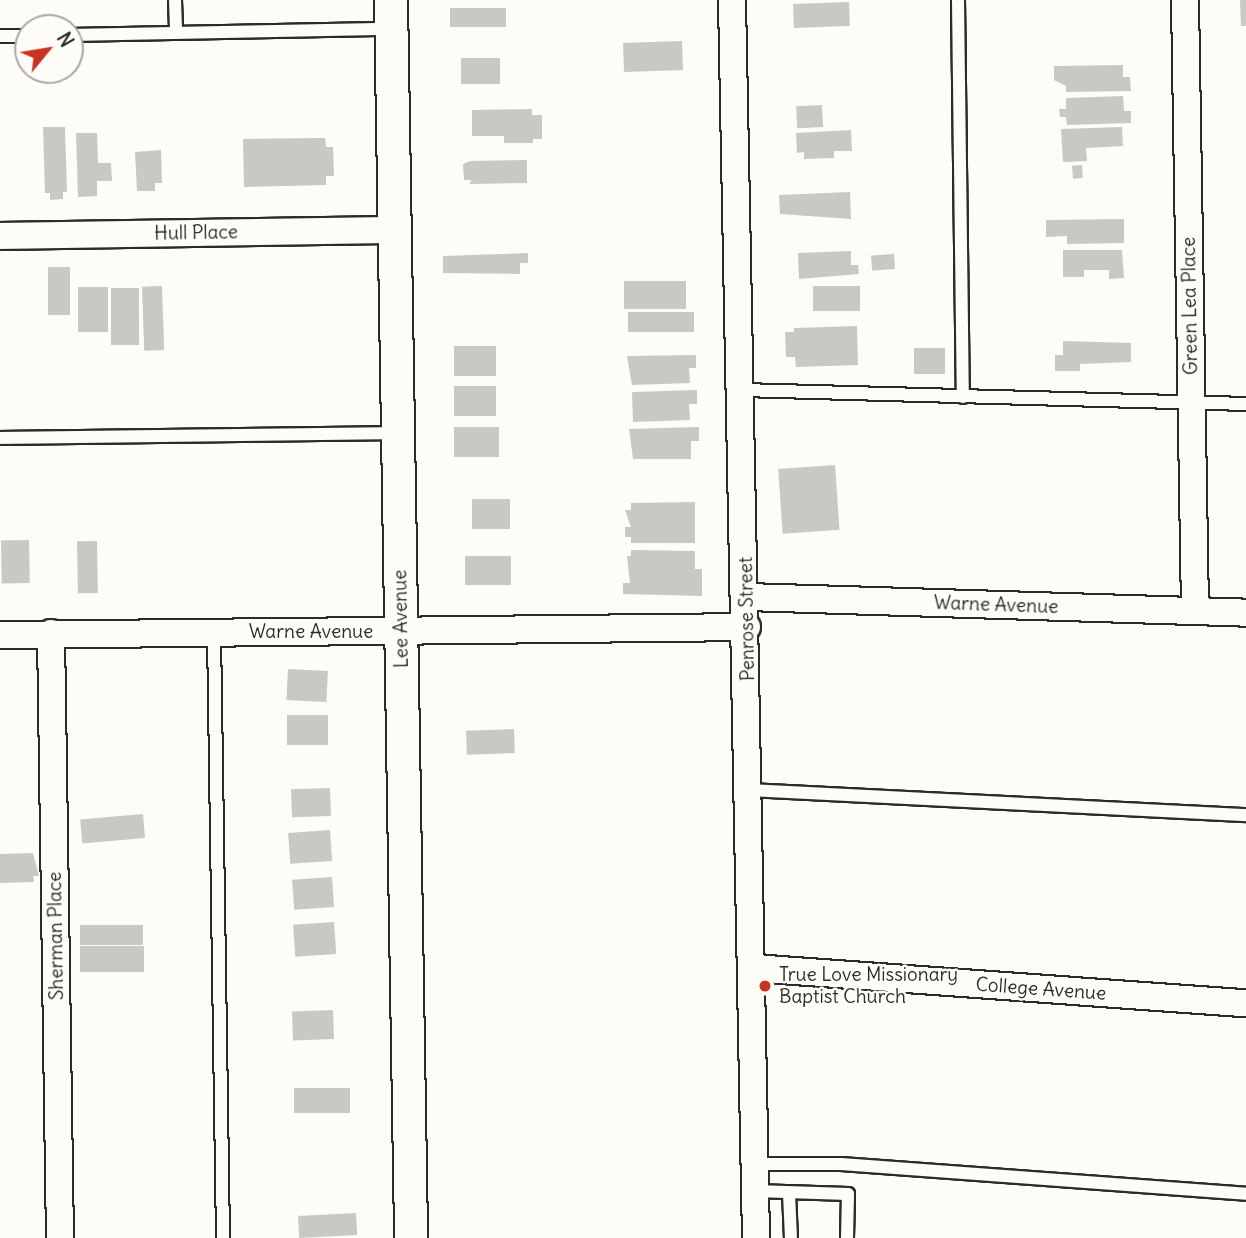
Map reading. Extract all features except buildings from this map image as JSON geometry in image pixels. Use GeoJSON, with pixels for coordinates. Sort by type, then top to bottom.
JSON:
{"type":"FeatureCollection","features":[{"type":"Feature","properties":{"kind":"street","name":"Penrose Street"},"geometry":{"type":"LineString","coordinates":[[732,0],[747,597],[756,1238]]}},
{"type":"Feature","properties":{"kind":"street","name":"Green Lea Place"},"geometry":{"type":"LineString","coordinates":[[1185,0],[1195,611]]}},
{"type":"Feature","properties":{"kind":"street","name":"Lee Avenue"},"geometry":{"type":"LineString","coordinates":[[391,14],[392,230],[411,1238]]}},
{"type":"Feature","properties":{"kind":"street","name":"Hull Place"},"geometry":{"type":"LineString","coordinates":[[0,236],[392,230]]}},
{"type":"Feature","properties":{"kind":"street","name":"Warne Avenue"},"geometry":{"type":"LineString","coordinates":[[747,597],[1246,613]]}},
{"type":"Feature","properties":{"kind":"street","name":"Warne Avenue"},"geometry":{"type":"LineString","coordinates":[[0,635],[747,627]]}},
{"type":"Feature","properties":{"kind":"street","name":"Sherman Place"},"geometry":{"type":"LineString","coordinates":[[51,633],[60,1238]]}},
{"type":"Feature","properties":{"kind":"street","name":"College Avenue"},"geometry":{"type":"LineString","coordinates":[[753,968],[1246,1003]]}},
{"type":"Feature","properties":{"kind":"lane"},"geometry":{"type":"LineString","coordinates":[[175,0],[176,33]]}},
{"type":"Feature","properties":{"kind":"lane"},"geometry":{"type":"LineString","coordinates":[[958,0],[963,397]]}},
{"type":"Feature","properties":{"kind":"lane"},"geometry":{"type":"LineString","coordinates":[[84,35],[176,33],[391,14]]}},
{"type":"Feature","properties":{"kind":"lane"},"geometry":{"type":"LineString","coordinates":[[741,390],[1246,404]]}},
{"type":"Feature","properties":{"kind":"lane"},"geometry":{"type":"LineString","coordinates":[[0,438],[396,432]]}},
{"type":"Feature","properties":{"kind":"lane"},"geometry":{"type":"LineString","coordinates":[[214,632],[223,1238]]}},
{"type":"Feature","properties":{"kind":"lane"},"geometry":{"type":"LineString","coordinates":[[750,790],[1246,815]]}},
{"type":"Feature","properties":{"kind":"lane"},"geometry":{"type":"LineString","coordinates":[[755,1164],[841,1164],[1246,1194]]}},
{"type":"Feature","properties":{"kind":"lane"},"geometry":{"type":"LineString","coordinates":[[755,1191],[848,1194],[847,1238]]}},
{"type":"Feature","properties":{"kind":"lane"},"geometry":{"type":"LineString","coordinates":[[789,1193],[791,1238]]}},
{"type":"Feature","properties":{"kind":"place","name":"True Love Missionary Baptist Church"},"geometry":{"type":"Point","coordinates":[765,986]}}]}
